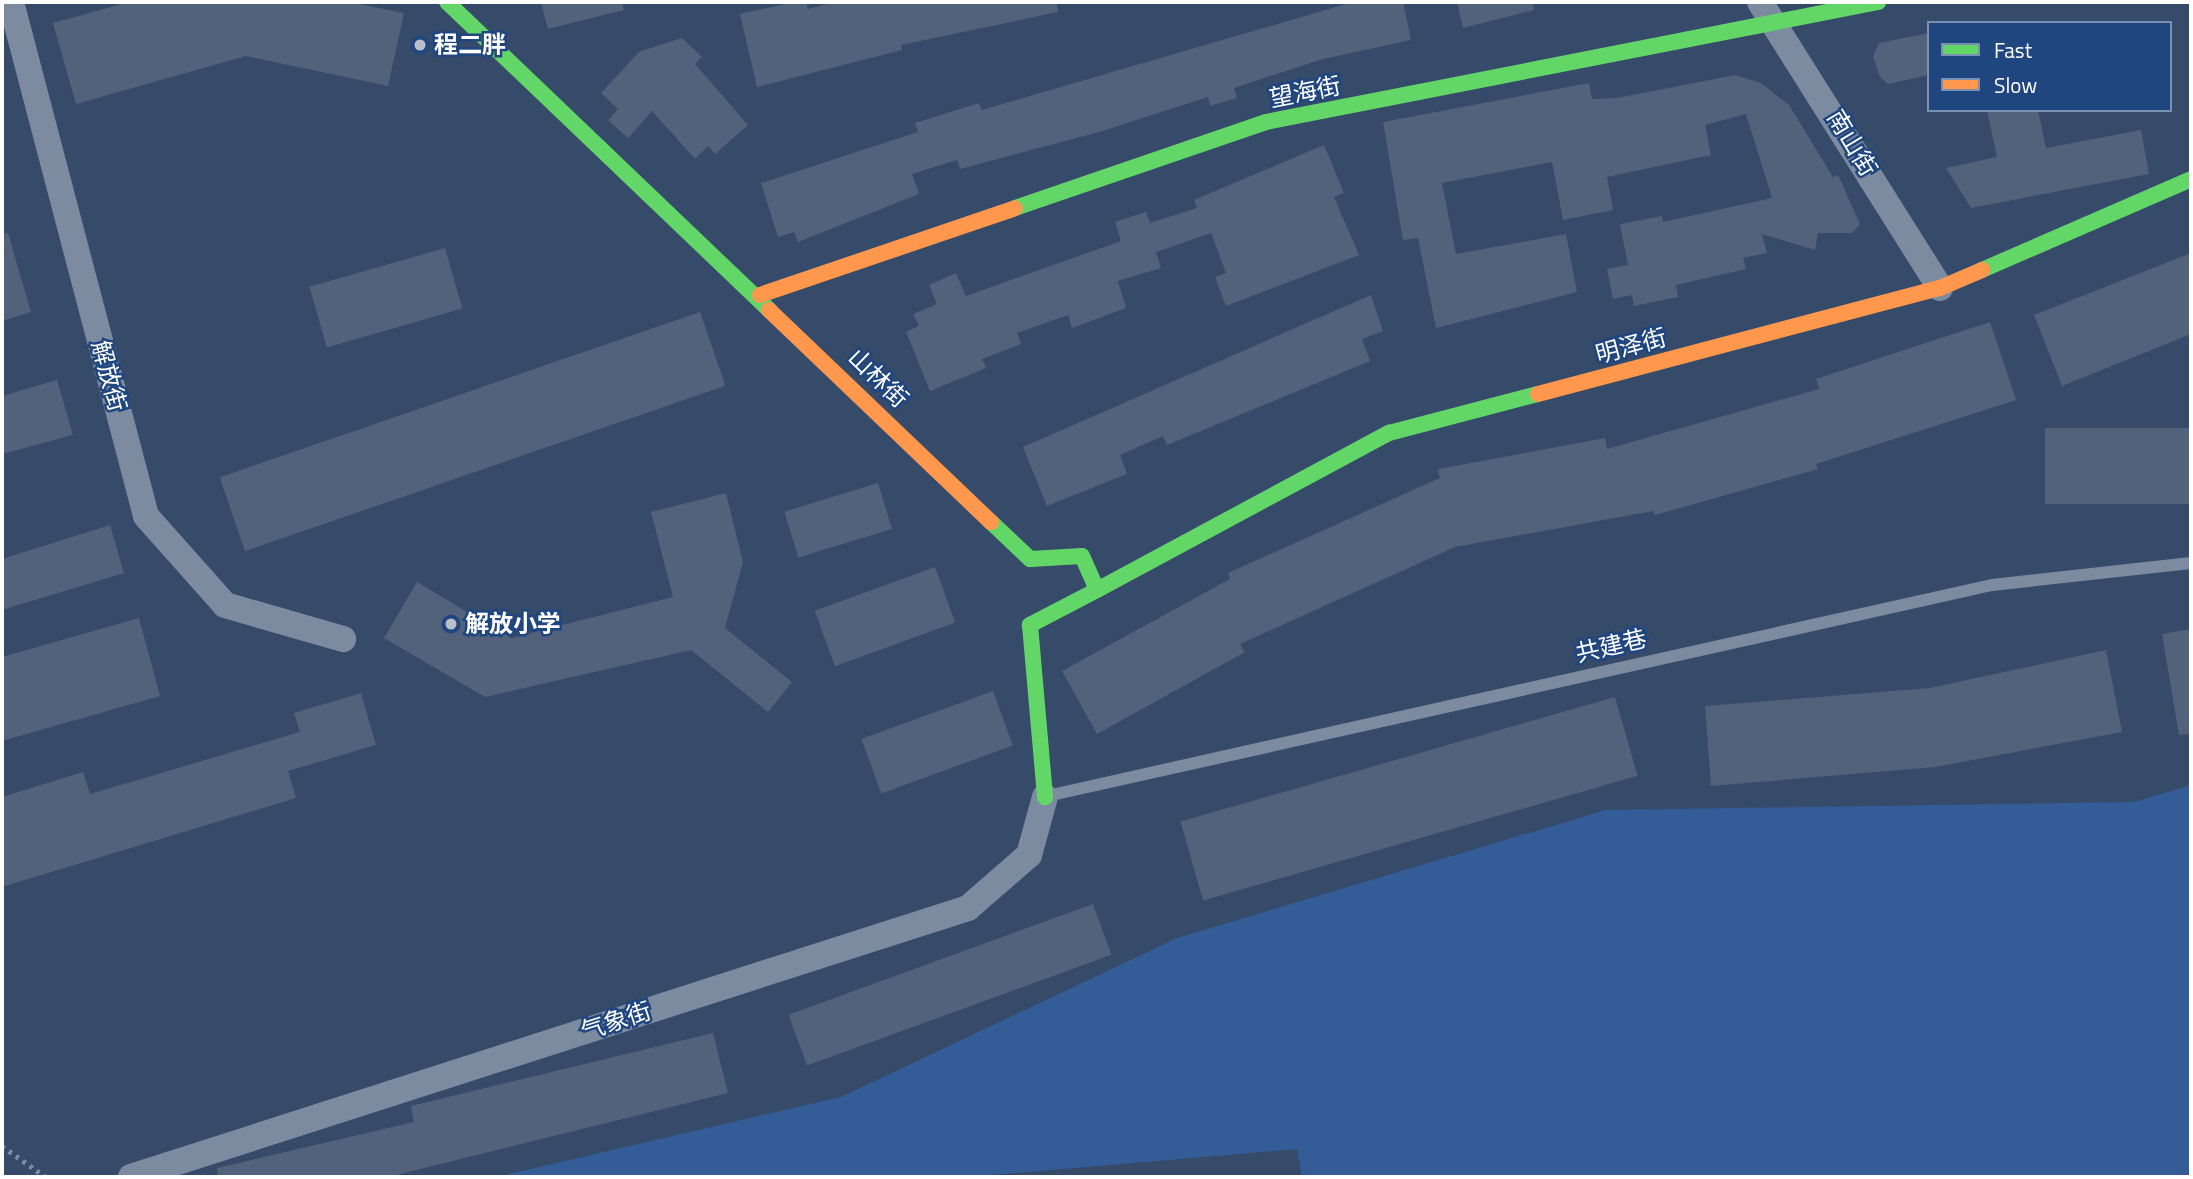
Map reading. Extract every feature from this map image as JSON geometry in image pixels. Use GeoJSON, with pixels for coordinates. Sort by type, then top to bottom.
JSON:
{"type":"FeatureCollection","features":[{"type":"Feature","properties":{"kind":"street","name":"解放街"},"geometry":{"type":"LineString","coordinates":[[11,2],[146,516],[225,605],[343,639]]}},
{"type":"Feature","properties":{"kind":"street","name":"山林街"},"geometry":{"type":"LineString","coordinates":[[447,2],[760,295],[1030,559],[1082,556],[1097,590]]}},
{"type":"Feature","properties":{"kind":"street","name":"南山街"},"geometry":{"type":"LineString","coordinates":[[1760,2],[1778,22],[1940,288]]}},
{"type":"Feature","properties":{"kind":"street","name":"望海街"},"geometry":{"type":"LineString","coordinates":[[760,295],[1266,122],[1878,2]]}},
{"type":"Feature","properties":{"kind":"street","name":"明泽街"},"geometry":{"type":"LineString","coordinates":[[1097,590],[1389,433],[1940,288],[2191,178]]}},
{"type":"Feature","properties":{"kind":"street"},"geometry":{"type":"LineString","coordinates":[[1045,797],[1030,625],[1097,590]]}},
{"type":"Feature","properties":{"kind":"street","name":"气象街"},"geometry":{"type":"LineString","coordinates":[[131,1177],[968,908],[1029,855],[1045,797]]}},
{"type":"Feature","properties":{"kind":"lane","name":"共建巷"},"geometry":{"type":"LineString","coordinates":[[1045,797],[1992,584],[2191,563]]}},
{"type":"Feature","properties":{"kind":"path"},"geometry":{"type":"LineString","coordinates":[[2,1146],[46,1177]]}},
{"type":"Feature","properties":{"kind":"shaded area"},"geometry":{"type":"Polygon","coordinates":[[[2191,785],[2191,1177],[1302,1177],[1297,1149],[968,1177],[496,1177],[841,1097],[1177,938],[1606,810],[2134,802],[2191,785]]]}},
{"type":"Feature","properties":{"kind":"building"},"geometry":{"type":"Polygon","coordinates":[[[129,2],[349,2],[404,13],[388,86],[246,56],[76,104],[53,23],[129,2]]]}},
{"type":"Feature","properties":{"kind":"building"},"geometry":{"type":"Polygon","coordinates":[[[541,2],[622,2],[624,10],[548,29],[541,2]]]}},
{"type":"Feature","properties":{"kind":"building"},"geometry":{"type":"Polygon","coordinates":[[[806,2],[808,9],[836,2],[1057,2],[1058,12],[901,45],[902,50],[757,87],[740,14],[806,2]]]}},
{"type":"Feature","properties":{"kind":"building"},"geometry":{"type":"Polygon","coordinates":[[[1353,2],[1403,2],[1411,40],[1323,59],[1234,88],[1237,98],[1210,106],[1208,97],[1099,132],[960,169],[957,160],[912,174],[919,194],[798,242],[794,232],[778,237],[761,183],[918,132],[915,123],[979,103],[982,110],[1353,2]]]}},
{"type":"Feature","properties":{"kind":"building"},"geometry":{"type":"Polygon","coordinates":[[[1457,2],[1533,2],[1534,10],[1463,28],[1457,2]]]}},
{"type":"Feature","properties":{"kind":"building"},"geometry":{"type":"Polygon","coordinates":[[[1927,33],[1927,75],[1888,84],[1880,77],[1873,57],[1879,43],[1927,33]]]}},
{"type":"Feature","properties":{"kind":"building"},"geometry":{"type":"Polygon","coordinates":[[[682,38],[702,57],[695,64],[748,125],[715,154],[708,146],[695,159],[652,111],[628,138],[608,120],[618,109],[601,93],[639,52],[682,38]]]}},
{"type":"Feature","properties":{"kind":"building"},"geometry":{"type":"Polygon","coordinates":[[[1735,75],[1761,83],[1789,105],[1833,177],[1838,175],[1860,224],[1852,233],[1818,233],[1815,250],[1762,234],[1767,253],[1743,258],[1746,269],[1676,285],[1678,297],[1634,306],[1632,295],[1613,299],[1607,269],[1628,265],[1620,224],[1662,216],[1663,222],[1772,198],[1746,114],[1705,125],[1711,155],[1607,177],[1613,210],[1563,220],[1552,162],[1442,183],[1456,254],[1566,234],[1577,292],[1436,328],[1418,238],[1403,240],[1383,122],[1589,83],[1592,99],[1617,98],[1735,75]]]}},
{"type":"Feature","properties":{"kind":"building"},"geometry":{"type":"Polygon","coordinates":[[[1987,112],[2038,112],[2046,148],[2141,130],[2149,174],[1971,208],[1946,168],[1997,157],[1987,112]]]}},
{"type":"Feature","properties":{"kind":"building"},"geometry":{"type":"Polygon","coordinates":[[[1324,145],[1344,193],[1334,197],[1359,255],[1226,306],[1215,277],[1226,273],[1211,233],[1156,252],[1161,268],[1118,281],[1126,308],[1072,328],[1068,315],[1017,333],[1021,344],[982,359],[986,368],[930,391],[906,332],[919,326],[913,314],[937,304],[929,285],[956,273],[966,296],[1121,241],[1115,222],[1146,212],[1150,223],[1197,208],[1194,200],[1324,145]]]}},
{"type":"Feature","properties":{"kind":"building"},"geometry":{"type":"Polygon","coordinates":[[[8,233],[31,312],[2,321],[2,234],[8,233]]]}},
{"type":"Feature","properties":{"kind":"building"},"geometry":{"type":"Polygon","coordinates":[[[445,248],[462,309],[327,347],[309,287],[445,248]]]}},
{"type":"Feature","properties":{"kind":"building"},"geometry":{"type":"Polygon","coordinates":[[[2191,253],[2191,334],[2062,386],[2034,315],[2191,253]]]}},
{"type":"Feature","properties":{"kind":"building"},"geometry":{"type":"Polygon","coordinates":[[[1371,295],[1383,331],[1362,339],[1370,361],[1167,445],[1163,436],[1120,455],[1127,474],[1047,506],[1023,447],[1371,295]]]}},
{"type":"Feature","properties":{"kind":"building"},"geometry":{"type":"Polygon","coordinates":[[[700,312],[725,386],[245,551],[220,477],[700,312]]]}},
{"type":"Feature","properties":{"kind":"building"},"geometry":{"type":"Polygon","coordinates":[[[1990,322],[2016,400],[1816,464],[1818,469],[1655,515],[1653,511],[1455,547],[1240,644],[1245,652],[1097,734],[1062,671],[1230,579],[1228,573],[1440,478],[1438,469],[1605,438],[1607,449],[1819,389],[1816,379],[1990,322]]]}},
{"type":"Feature","properties":{"kind":"building"},"geometry":{"type":"Polygon","coordinates":[[[57,380],[73,435],[2,454],[2,396],[57,380]]]}},
{"type":"Feature","properties":{"kind":"building"},"geometry":{"type":"Polygon","coordinates":[[[2045,428],[2191,428],[2191,504],[2045,504],[2045,428]]]}},
{"type":"Feature","properties":{"kind":"building"},"geometry":{"type":"Polygon","coordinates":[[[878,483],[892,529],[798,558],[784,512],[878,483]]]}},
{"type":"Feature","properties":{"kind":"building"},"geometry":{"type":"Polygon","coordinates":[[[726,493],[743,562],[725,628],[792,682],[768,712],[691,650],[485,697],[384,638],[417,582],[511,638],[673,597],[651,512],[726,493]]]}},
{"type":"Feature","properties":{"kind":"building"},"geometry":{"type":"Polygon","coordinates":[[[110,525],[124,573],[2,610],[2,559],[110,525]]]}},
{"type":"Feature","properties":{"kind":"building"},"geometry":{"type":"Polygon","coordinates":[[[935,567],[955,622],[835,666],[815,611],[935,567]]]}},
{"type":"Feature","properties":{"kind":"building"},"geometry":{"type":"Polygon","coordinates":[[[139,618],[160,696],[2,741],[2,657],[139,618]]]}},
{"type":"Feature","properties":{"kind":"building"},"geometry":{"type":"Polygon","coordinates":[[[2191,629],[2191,734],[2179,735],[2162,634],[2191,629]]]}},
{"type":"Feature","properties":{"kind":"building"},"geometry":{"type":"Polygon","coordinates":[[[2106,650],[2122,732],[1935,767],[1711,786],[1705,706],[1930,688],[2106,650]]]}},
{"type":"Feature","properties":{"kind":"building"},"geometry":{"type":"Polygon","coordinates":[[[993,691],[1013,746],[881,793],[861,739],[993,691]]]}},
{"type":"Feature","properties":{"kind":"building"},"geometry":{"type":"Polygon","coordinates":[[[361,693],[376,745],[288,771],[296,798],[2,887],[2,797],[83,772],[90,794],[300,732],[294,713],[361,693]]]}},
{"type":"Feature","properties":{"kind":"building"},"geometry":{"type":"Polygon","coordinates":[[[1615,697],[1638,776],[1203,900],[1181,822],[1615,697]]]}},
{"type":"Feature","properties":{"kind":"building"},"geometry":{"type":"Polygon","coordinates":[[[1093,904],[1111,955],[807,1066],[789,1015],[1093,904]]]}},
{"type":"Feature","properties":{"kind":"building"},"geometry":{"type":"Polygon","coordinates":[[[713,1033],[728,1093],[388,1177],[218,1177],[217,1168],[414,1122],[411,1106],[713,1033]]]}},
{"type":"Feature","properties":{"kind":"traffic: fast"},"geometry":{"type":"LineString","coordinates":[[447,2],[769,310]]}},
{"type":"Feature","properties":{"kind":"traffic: fast"},"geometry":{"type":"LineString","coordinates":[[1015,208],[1266,122],[1878,2]]}},
{"type":"Feature","properties":{"kind":"traffic: fast"},"geometry":{"type":"LineString","coordinates":[[1982,270],[2191,179]]}},
{"type":"Feature","properties":{"kind":"traffic: fast"},"geometry":{"type":"LineString","coordinates":[[1097,590],[1389,433],[1538,394]]}},
{"type":"Feature","properties":{"kind":"traffic: fast"},"geometry":{"type":"LineString","coordinates":[[991,522],[1030,559],[1082,556],[1097,590],[1030,625],[1045,797]]}},
{"type":"Feature","properties":{"kind":"traffic: slow"},"geometry":{"type":"LineString","coordinates":[[760,295],[1015,208]]}},
{"type":"Feature","properties":{"kind":"traffic: slow"},"geometry":{"type":"LineString","coordinates":[[1538,394],[1940,288],[1982,270]]}},
{"type":"Feature","properties":{"kind":"traffic: slow"},"geometry":{"type":"LineString","coordinates":[[769,310],[991,522]]}},
{"type":"Feature","properties":{"kind":"place","name":"程二胖"},"geometry":{"type":"Point","coordinates":[420,45]}},
{"type":"Feature","properties":{"kind":"place","name":"解放小学"},"geometry":{"type":"Point","coordinates":[451,624]}}]}
